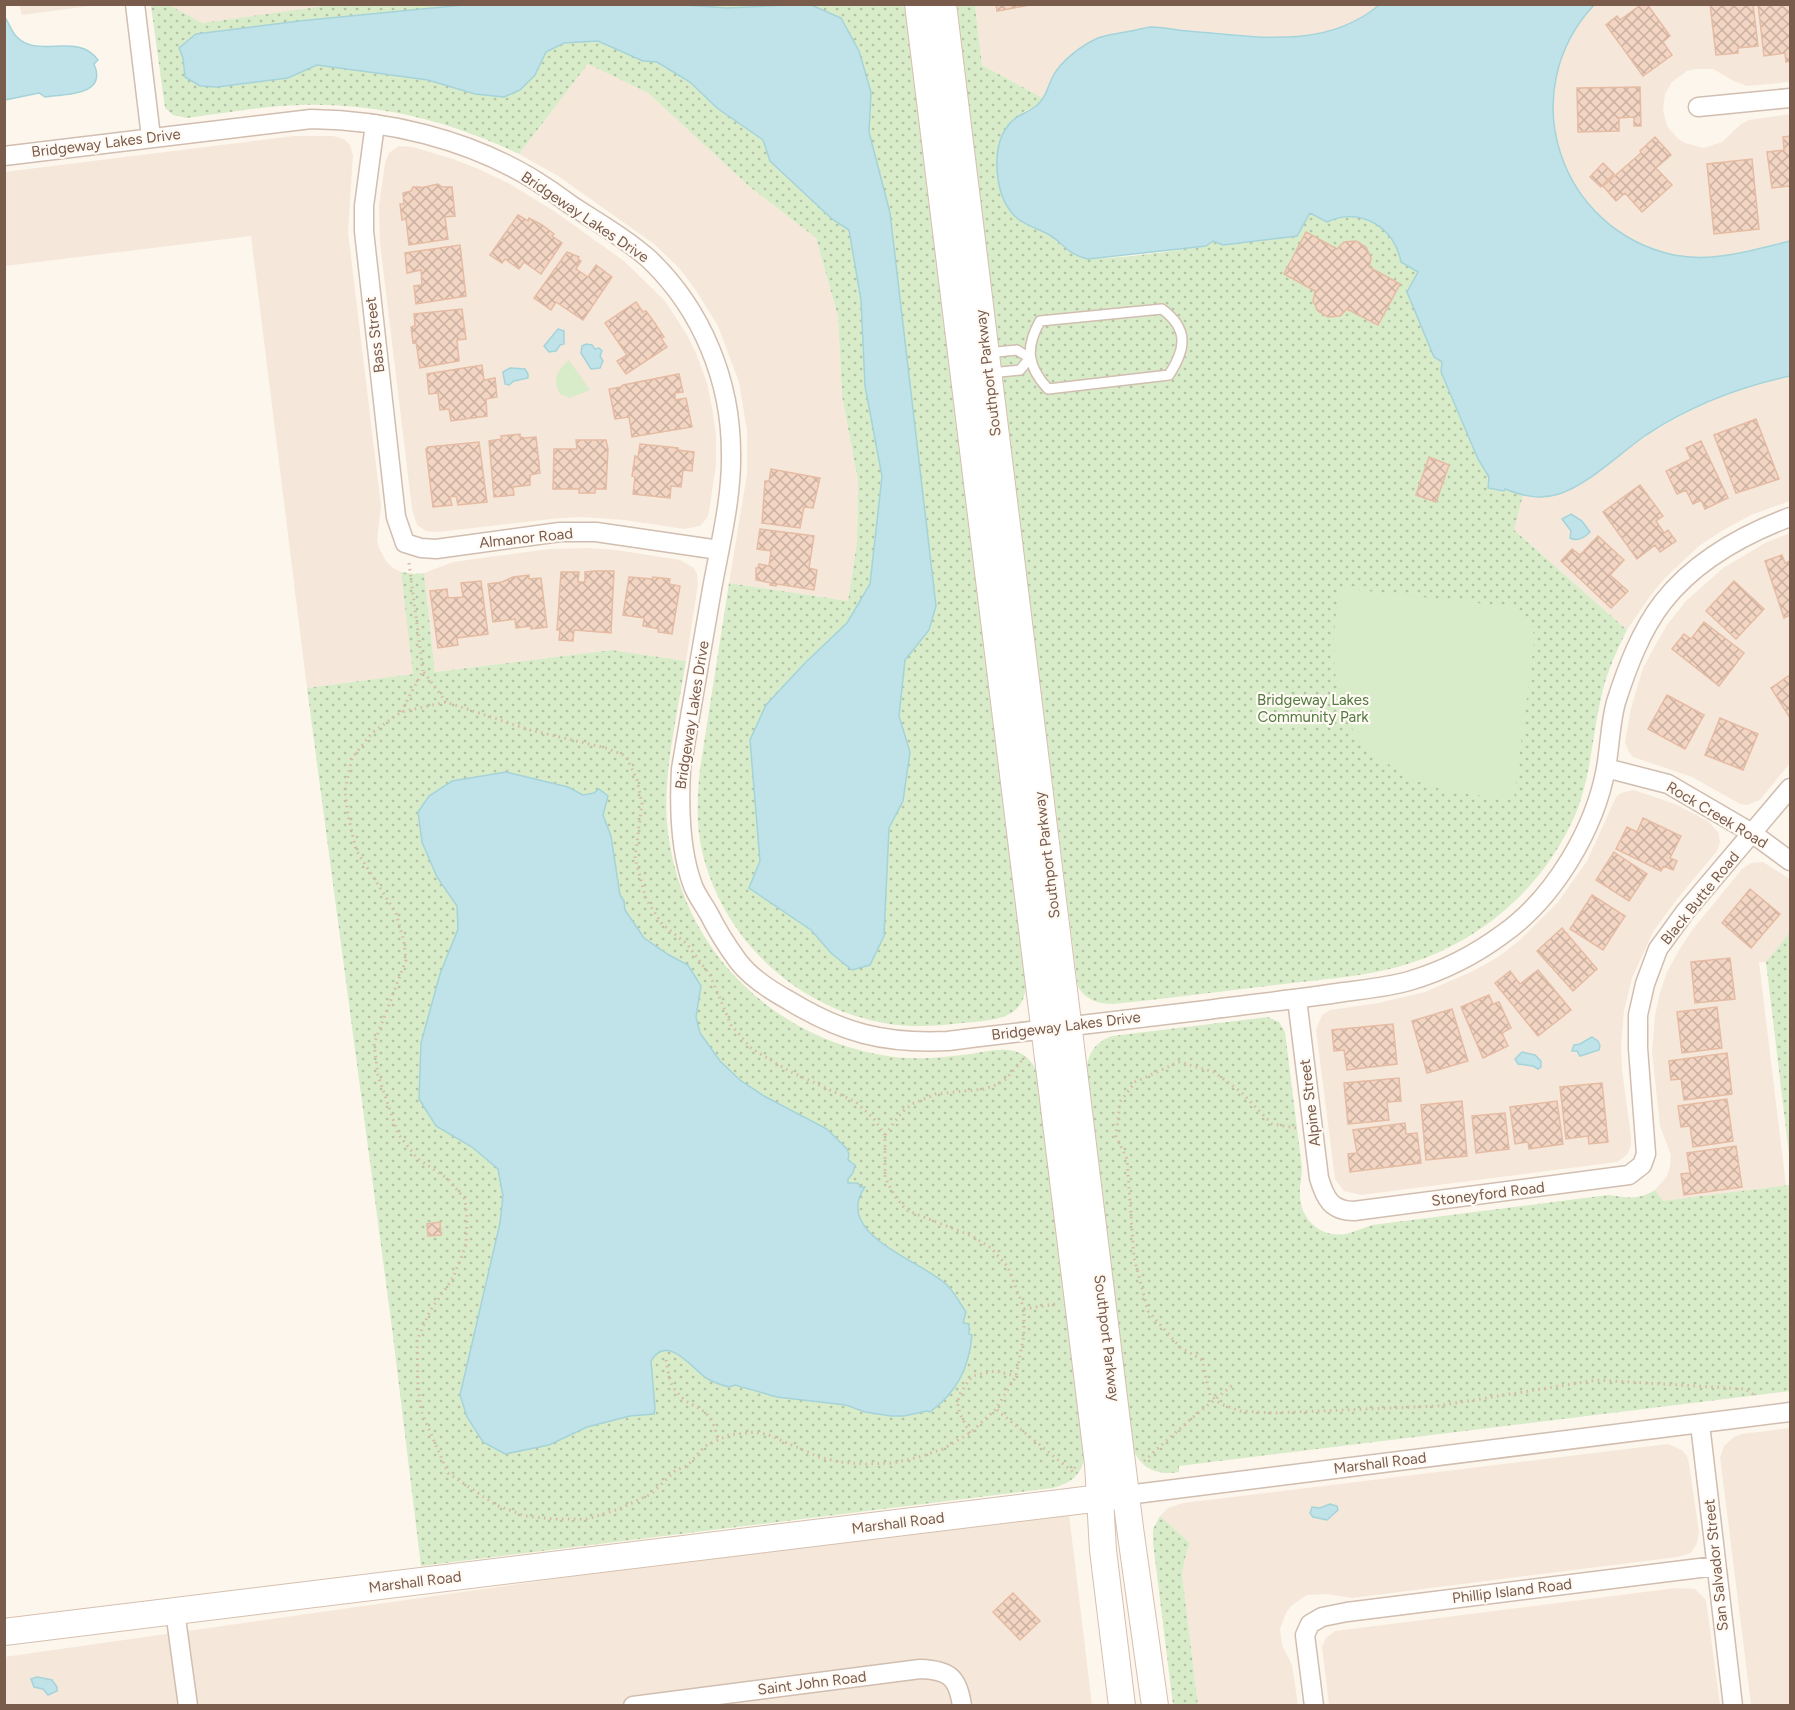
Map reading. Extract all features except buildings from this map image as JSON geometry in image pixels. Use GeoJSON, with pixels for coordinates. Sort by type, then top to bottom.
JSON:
{"type":"FeatureCollection","features":[{"type":"Feature","properties":{"kind":"street"},"geometry":{"type":"LineString","coordinates":[[135,4],[151,137]]}},
{"type":"Feature","properties":{"kind":"street","name":"Southport Parkway"},"geometry":{"type":"LineString","coordinates":[[918,4],[974,365],[1068,1026],[1155,1706]]}},
{"type":"Feature","properties":{"kind":"street","name":"Southport Parkway"},"geometry":{"type":"LineString","coordinates":[[943,4],[974,365],[1043,1029],[1101,1498],[1103,1550],[1122,1706]]}},
{"type":"Feature","properties":{"kind":"street"},"geometry":{"type":"LineString","coordinates":[[1698,107],[1791,98]]}},
{"type":"Feature","properties":{"kind":"street","name":"Bridgeway Lakes Drive"},"geometry":{"type":"LineString","coordinates":[[4,156],[311,119],[342,119],[375,124],[450,141],[532,178],[650,260],[698,321],[725,390],[730,423],[730,477],[681,769],[679,803],[693,886],[718,931],[739,962],[771,990],[813,1016],[860,1034],[913,1042],[948,1041],[1297,999],[1409,981],[1446,967],[1479,950],[1506,933],[1545,895],[1580,840],[1595,806],[1606,768],[1609,737],[1616,704],[1634,655],[1663,602],[1709,559],[1736,541],[1791,517]]}},
{"type":"Feature","properties":{"kind":"street","name":"Bass Street"},"geometry":{"type":"LineString","coordinates":[[375,124],[364,206],[364,231],[396,517],[405,543]]}},
{"type":"Feature","properties":{"kind":"street","name":"Almanor Road"},"geometry":{"type":"LineString","coordinates":[[405,543],[421,548],[436,549],[560,532],[596,532],[719,550]]}},
{"type":"Feature","properties":{"kind":"street","name":"Rock Creek Road"},"geometry":{"type":"LineString","coordinates":[[1606,768],[1668,784],[1752,833],[1791,861]]}},
{"type":"Feature","properties":{"kind":"street","name":"Black Butte Road"},"geometry":{"type":"LineString","coordinates":[[1642,1165],[1647,1144],[1638,1048],[1638,1016],[1645,984],[1658,949],[1685,912],[1791,788]]}},
{"type":"Feature","properties":{"kind":"street","name":"Alpine Street"},"geometry":{"type":"LineString","coordinates":[[1297,999],[1319,1178],[1326,1198],[1331,1204]]}},
{"type":"Feature","properties":{"kind":"street","name":"Stoneyford Road"},"geometry":{"type":"LineString","coordinates":[[1331,1204],[1340,1210],[1354,1211],[1597,1181],[1629,1175],[1642,1165]]}},
{"type":"Feature","properties":{"kind":"street","name":"Marshall Road"},"geometry":{"type":"LineString","coordinates":[[4,1632],[1786,1413]]}},
{"type":"Feature","properties":{"kind":"street","name":"San Salvador Street"},"geometry":{"type":"LineString","coordinates":[[1700,1424],[1733,1706]]}},
{"type":"Feature","properties":{"kind":"street","name":"Phillip Island Road"},"geometry":{"type":"LineString","coordinates":[[1314,1706],[1305,1635],[1310,1624],[1322,1617],[1347,1611],[1716,1566]]}},
{"type":"Feature","properties":{"kind":"street"},"geometry":{"type":"LineString","coordinates":[[175,1611],[188,1706]]}},
{"type":"Feature","properties":{"kind":"street","name":"Saint John Road"},"geometry":{"type":"LineString","coordinates":[[633,1706],[724,1700],[920,1669],[933,1670],[953,1677],[962,1706]]}},
{"type":"Feature","properties":{"kind":"lane"},"geometry":{"type":"LineString","coordinates":[[974,365],[1017,350],[1030,358],[1036,377],[1048,389],[1169,375],[1179,359],[1182,344],[1181,327],[1173,316],[1162,309],[1040,321],[1031,337],[1030,358],[1020,370],[974,365]]}},
{"type":"Feature","properties":{"kind":"path"},"geometry":{"type":"LineString","coordinates":[[405,543],[412,579],[423,672],[446,702]]}},
{"type":"Feature","properties":{"kind":"path"},"geometry":{"type":"LineString","coordinates":[[401,712],[423,672]]}},
{"type":"Feature","properties":{"kind":"path"},"geometry":{"type":"LineString","coordinates":[[446,702],[530,730],[606,748],[626,756],[638,780],[642,802],[634,858],[646,899],[662,924],[687,944],[710,975],[731,1025],[752,1049],[789,1071],[856,1102],[874,1119],[885,1135],[885,1177],[894,1195],[906,1210],[972,1236],[991,1248],[1008,1267],[1024,1309],[1024,1335],[1016,1376],[996,1409],[970,1433],[943,1449],[919,1457],[892,1463],[866,1464],[839,1462],[819,1457],[769,1435],[755,1432],[729,1435],[718,1438],[705,1446],[687,1466],[676,1470],[651,1494],[619,1509],[586,1519],[525,1516],[496,1505],[448,1473],[421,1411],[417,1340],[430,1311],[453,1278],[466,1245],[465,1199],[447,1178],[418,1159],[398,1134],[385,1102],[378,1075],[374,1044],[406,960],[404,942],[396,913],[357,850],[348,816],[345,791],[352,758],[372,733],[401,712],[446,702]]}},
{"type":"Feature","properties":{"kind":"path"},"geometry":{"type":"LineString","coordinates":[[885,1135],[902,1112],[912,1104],[936,1094],[984,1089],[996,1085],[1006,1079],[1026,1056]]}},
{"type":"Feature","properties":{"kind":"path"},"geometry":{"type":"LineString","coordinates":[[1313,1131],[1272,1124],[1241,1092],[1214,1072],[1179,1062],[1135,1082],[1120,1102],[1116,1136],[1127,1159],[1134,1258],[1148,1311],[1180,1347],[1202,1360],[1210,1395],[1221,1404],[1240,1411],[1273,1413],[1437,1406],[1597,1380],[1745,1389],[1786,1413]]}},
{"type":"Feature","properties":{"kind":"path"},"geometry":{"type":"LineString","coordinates":[[1024,1309],[1057,1304]]}},
{"type":"Feature","properties":{"kind":"path"},"geometry":{"type":"LineString","coordinates":[[666,1360],[674,1389],[710,1416],[718,1438]]}},
{"type":"Feature","properties":{"kind":"path"},"geometry":{"type":"LineString","coordinates":[[970,1433],[959,1412],[958,1396],[972,1376],[995,1371],[1016,1376]]}},
{"type":"Feature","properties":{"kind":"path"},"geometry":{"type":"LineString","coordinates":[[1144,1461],[1235,1383]]}},
{"type":"Feature","properties":{"kind":"path"},"geometry":{"type":"LineString","coordinates":[[996,1409],[1073,1472],[1077,1462]]}},
{"type":"Feature","properties":{"kind":"shaded area"},"geometry":{"type":"Polygon","coordinates":[[[19,4],[98,5],[22,15],[19,4]]]}},
{"type":"Feature","properties":{"kind":"shaded area"},"geometry":{"type":"Polygon","coordinates":[[[169,5],[340,5],[201,23],[169,5]]]}},
{"type":"Feature","properties":{"kind":"shaded area"},"geometry":{"type":"Polygon","coordinates":[[[975,5],[1379,5],[1338,29],[1301,38],[1151,27],[1075,53],[1055,73],[1043,98],[982,65],[975,5]]]}},
{"type":"Feature","properties":{"kind":"shaded area"},"geometry":{"type":"Polygon","coordinates":[[[1594,5],[1790,5],[1790,82],[1747,86],[1713,69],[1696,69],[1687,71],[1672,82],[1665,94],[1663,110],[1667,126],[1677,138],[1685,143],[1704,148],[1722,142],[1741,124],[1749,120],[1790,114],[1790,241],[1724,256],[1702,258],[1673,255],[1650,248],[1627,237],[1597,214],[1585,200],[1576,188],[1562,159],[1556,140],[1553,107],[1557,70],[1564,50],[1580,22],[1594,5]]]}},
{"type":"Feature","properties":{"kind":"shaded area"},"geometry":{"type":"Polygon","coordinates":[[[588,64],[648,93],[750,187],[816,238],[838,317],[842,396],[858,481],[857,541],[848,601],[729,583],[747,474],[747,431],[739,382],[718,326],[680,269],[654,244],[558,176],[519,154],[588,64]]]}},
{"type":"Feature","properties":{"kind":"shaded area"},"geometry":{"type":"Polygon","coordinates":[[[294,136],[333,136],[344,139],[350,145],[353,155],[348,232],[381,506],[377,540],[386,561],[401,572],[414,674],[307,688],[251,236],[5,266],[4,172],[294,136]]]}},
{"type":"Feature","properties":{"kind":"shaded area"},"geometry":{"type":"Polygon","coordinates":[[[399,146],[413,147],[453,159],[510,184],[554,211],[624,261],[665,301],[696,353],[707,383],[713,413],[716,465],[709,512],[700,526],[684,529],[625,520],[580,517],[438,532],[426,531],[417,525],[412,509],[380,243],[379,206],[385,163],[389,153],[399,146]]]}},
{"type":"Feature","properties":{"kind":"shaded area"},"geometry":{"type":"Polygon","coordinates":[[[1790,376],[1790,501],[1751,515],[1699,546],[1664,579],[1627,630],[1513,529],[1523,495],[1533,497],[1579,485],[1646,435],[1697,407],[1747,387],[1790,376]]]}},
{"type":"Feature","properties":{"kind":"shaded area"},"geometry":{"type":"Polygon","coordinates":[[[1790,533],[1790,763],[1760,800],[1747,805],[1740,804],[1692,777],[1633,757],[1625,742],[1631,708],[1643,668],[1667,625],[1686,601],[1723,568],[1765,543],[1790,533]]]}},
{"type":"Feature","properties":{"kind":"shaded area"},"geometry":{"type":"Polygon","coordinates":[[[587,548],[680,560],[694,568],[698,584],[686,661],[612,650],[435,672],[424,573],[453,562],[549,549],[587,548]]]}},
{"type":"Feature","properties":{"kind":"shaded area"},"geometry":{"type":"Polygon","coordinates":[[[1634,790],[1675,804],[1708,821],[1718,832],[1720,842],[1717,851],[1653,932],[1632,978],[1624,1011],[1621,1046],[1631,1137],[1627,1155],[1617,1162],[1361,1195],[1344,1191],[1335,1179],[1316,1030],[1322,1015],[1330,1010],[1378,1003],[1425,992],[1473,971],[1498,957],[1520,940],[1558,902],[1587,861],[1616,797],[1621,793],[1634,790]]]}},
{"type":"Feature","properties":{"kind":"shaded area"},"geometry":{"type":"Polygon","coordinates":[[[1763,862],[1790,879],[1790,932],[1766,962],[1759,962],[1786,1186],[1662,1202],[1655,1190],[1667,1176],[1671,1155],[1660,1126],[1652,1052],[1655,1015],[1660,993],[1667,972],[1693,929],[1742,869],[1751,863],[1763,862]]]}},
{"type":"Feature","properties":{"kind":"shaded area"},"geometry":{"type":"Polygon","coordinates":[[[1790,1428],[1790,1705],[1751,1705],[1720,1457],[1724,1446],[1734,1437],[1790,1428]]]}},
{"type":"Feature","properties":{"kind":"shaded area"},"geometry":{"type":"Polygon","coordinates":[[[1668,1444],[1682,1450],[1689,1464],[1699,1532],[1697,1543],[1691,1553],[1678,1557],[1352,1598],[1326,1594],[1307,1595],[1291,1606],[1280,1629],[1282,1645],[1292,1665],[1298,1705],[1198,1706],[1182,1574],[1190,1543],[1160,1516],[1168,1508],[1183,1503],[1668,1444]]]}},
{"type":"Feature","properties":{"kind":"shaded area"},"geometry":{"type":"Polygon","coordinates":[[[1068,1506],[1092,1705],[5,1706],[4,1657],[1068,1506]]]}},
{"type":"Feature","properties":{"kind":"shaded area"},"geometry":{"type":"Polygon","coordinates":[[[1676,1588],[1695,1589],[1706,1600],[1720,1705],[1329,1705],[1322,1647],[1326,1638],[1335,1631],[1676,1588]]]}},
{"type":"Feature","properties":{"kind":"green space"},"geometry":{"type":"Polygon","coordinates":[[[340,4],[905,5],[1026,978],[1021,1003],[1006,1016],[985,1021],[942,1025],[894,1025],[852,1015],[821,1002],[793,985],[768,964],[746,940],[727,913],[712,883],[702,851],[698,811],[700,769],[729,583],[848,601],[857,541],[858,481],[842,396],[838,317],[816,238],[750,187],[648,93],[588,64],[519,154],[440,123],[358,107],[301,105],[187,118],[173,115],[165,108],[151,6],[169,5],[202,23],[340,4]]]}},
{"type":"Feature","properties":{"kind":"green space","name":"Bridgeway Lakes Community Park"},"geometry":{"type":"Polygon","coordinates":[[[955,5],[975,5],[982,65],[1043,98],[1037,106],[1023,112],[1001,192],[1004,201],[1018,219],[1051,236],[1077,256],[1101,258],[1139,255],[1206,246],[1213,241],[1223,245],[1310,213],[1327,221],[1352,216],[1364,218],[1383,230],[1391,239],[1401,262],[1418,272],[1438,358],[1443,365],[1441,372],[1478,458],[1490,477],[1505,489],[1523,495],[1514,530],[1627,630],[1606,680],[1581,799],[1562,840],[1527,889],[1482,928],[1457,943],[1430,956],[1372,973],[1177,997],[1108,1004],[1089,998],[1078,987],[955,5]]]}},
{"type":"Feature","properties":{"kind":"green space"},"geometry":{"type":"Polygon","coordinates":[[[569,360],[590,390],[570,398],[560,394],[556,384],[559,371],[569,360]]]}},
{"type":"Feature","properties":{"kind":"green space"},"geometry":{"type":"Polygon","coordinates":[[[401,572],[424,573],[435,672],[612,650],[686,661],[667,783],[667,822],[675,867],[690,909],[711,947],[738,980],[771,1008],[808,1031],[850,1047],[894,1057],[933,1058],[1007,1050],[1022,1054],[1032,1064],[1037,1073],[1085,1455],[1081,1468],[1070,1481],[1053,1488],[421,1566],[392,1328],[307,688],[413,674],[401,572]]]}},
{"type":"Feature","properties":{"kind":"green space"},"geometry":{"type":"Polygon","coordinates":[[[1340,588],[1513,607],[1535,635],[1514,798],[1460,793],[1419,782],[1387,763],[1360,740],[1346,716],[1336,680],[1334,643],[1340,588]]]}},
{"type":"Feature","properties":{"kind":"green space"},"geometry":{"type":"Polygon","coordinates":[[[1790,932],[1790,1163],[1766,962],[1790,932]]]}},
{"type":"Feature","properties":{"kind":"green space"},"geometry":{"type":"Polygon","coordinates":[[[1268,1017],[1279,1022],[1285,1032],[1302,1168],[1301,1205],[1308,1220],[1320,1230],[1328,1233],[1345,1234],[1372,1225],[1608,1195],[1637,1197],[1655,1190],[1663,1201],[1790,1185],[1790,1391],[1179,1466],[1179,1472],[1171,1473],[1156,1471],[1144,1465],[1132,1446],[1087,1074],[1088,1061],[1096,1046],[1112,1036],[1268,1017]]]}},
{"type":"Feature","properties":{"kind":"green space"},"geometry":{"type":"Polygon","coordinates":[[[1160,1516],[1190,1543],[1182,1574],[1198,1705],[1173,1705],[1153,1543],[1153,1529],[1160,1516]]]}},
{"type":"Feature","properties":{"kind":"water"},"geometry":{"type":"Polygon","coordinates":[[[670,4],[727,8],[809,4],[841,18],[859,51],[871,92],[869,132],[890,213],[936,606],[929,630],[905,660],[899,716],[910,752],[903,801],[889,828],[884,936],[870,965],[852,970],[831,953],[811,930],[749,888],[760,861],[750,740],[766,705],[847,623],[870,584],[882,476],[865,386],[861,300],[849,230],[832,219],[770,161],[763,140],[717,108],[690,82],[657,62],[643,61],[598,41],[564,43],[546,52],[535,75],[520,90],[504,97],[475,94],[428,80],[317,65],[288,78],[217,87],[200,86],[185,77],[183,58],[179,48],[196,34],[299,21],[463,5],[670,4]]]}},
{"type":"Feature","properties":{"kind":"water"},"geometry":{"type":"Polygon","coordinates":[[[1379,5],[1594,5],[1569,40],[1556,77],[1553,116],[1561,153],[1577,188],[1602,218],[1634,241],[1674,255],[1718,256],[1790,241],[1790,376],[1752,386],[1697,406],[1646,435],[1604,468],[1570,490],[1545,497],[1488,488],[1489,477],[1478,459],[1441,372],[1442,362],[1434,357],[1407,292],[1418,272],[1401,262],[1392,239],[1374,223],[1352,217],[1327,222],[1310,213],[1297,236],[1223,245],[1213,241],[1206,246],[1088,259],[1074,254],[1052,236],[1019,220],[1006,204],[997,170],[1002,136],[1014,120],[1032,109],[1044,97],[1053,76],[1062,64],[1092,41],[1104,36],[1151,27],[1237,36],[1312,35],[1358,20],[1379,5]]]}},
{"type":"Feature","properties":{"kind":"water"},"geometry":{"type":"Polygon","coordinates":[[[4,16],[14,34],[25,43],[35,46],[80,47],[90,52],[98,60],[94,64],[97,74],[95,82],[90,88],[73,94],[45,97],[39,93],[5,100],[4,16]]]}},
{"type":"Feature","properties":{"kind":"water"},"geometry":{"type":"Polygon","coordinates":[[[558,329],[564,331],[564,344],[560,345],[556,351],[549,352],[544,346],[558,329]]]}},
{"type":"Feature","properties":{"kind":"water"},"geometry":{"type":"Polygon","coordinates":[[[586,344],[602,351],[600,356],[603,361],[600,368],[591,369],[581,353],[582,346],[586,344]]]}},
{"type":"Feature","properties":{"kind":"water"},"geometry":{"type":"Polygon","coordinates":[[[510,368],[525,369],[528,378],[514,381],[509,385],[505,384],[503,372],[510,368]]]}},
{"type":"Feature","properties":{"kind":"water"},"geometry":{"type":"Polygon","coordinates":[[[1571,514],[1582,521],[1590,532],[1586,536],[1570,538],[1571,531],[1562,519],[1571,514]]]}},
{"type":"Feature","properties":{"kind":"water"},"geometry":{"type":"Polygon","coordinates":[[[506,772],[568,787],[583,795],[594,793],[599,789],[608,796],[603,815],[611,836],[620,895],[624,901],[625,910],[644,938],[688,965],[701,986],[696,1017],[700,1033],[720,1061],[740,1080],[764,1096],[827,1129],[847,1149],[848,1160],[855,1165],[848,1183],[858,1183],[860,1187],[865,1187],[858,1204],[860,1219],[870,1233],[935,1276],[947,1285],[957,1298],[966,1312],[963,1323],[969,1324],[969,1334],[972,1335],[968,1358],[965,1369],[954,1388],[930,1412],[891,1416],[865,1412],[846,1405],[777,1397],[735,1385],[729,1387],[706,1378],[679,1355],[664,1350],[657,1353],[651,1361],[654,1414],[630,1416],[587,1427],[549,1445],[505,1454],[483,1442],[467,1417],[460,1395],[500,1223],[503,1196],[498,1169],[472,1147],[436,1126],[419,1099],[421,1043],[440,974],[458,929],[457,906],[437,877],[422,842],[418,812],[429,796],[452,781],[506,772]]]}},
{"type":"Feature","properties":{"kind":"water"},"geometry":{"type":"Polygon","coordinates":[[[1592,1037],[1598,1041],[1599,1050],[1580,1056],[1577,1051],[1572,1051],[1574,1045],[1592,1037]]]}},
{"type":"Feature","properties":{"kind":"water"},"geometry":{"type":"Polygon","coordinates":[[[1522,1052],[1535,1055],[1541,1061],[1541,1067],[1538,1069],[1518,1064],[1515,1059],[1522,1052]]]}},
{"type":"Feature","properties":{"kind":"water"},"geometry":{"type":"Polygon","coordinates":[[[1330,1504],[1337,1506],[1338,1510],[1327,1520],[1313,1517],[1310,1513],[1312,1507],[1320,1508],[1330,1504]]]}},
{"type":"Feature","properties":{"kind":"water"},"geometry":{"type":"Polygon","coordinates":[[[37,1677],[52,1680],[57,1691],[48,1695],[43,1689],[34,1687],[31,1679],[37,1677]]]}}]}
